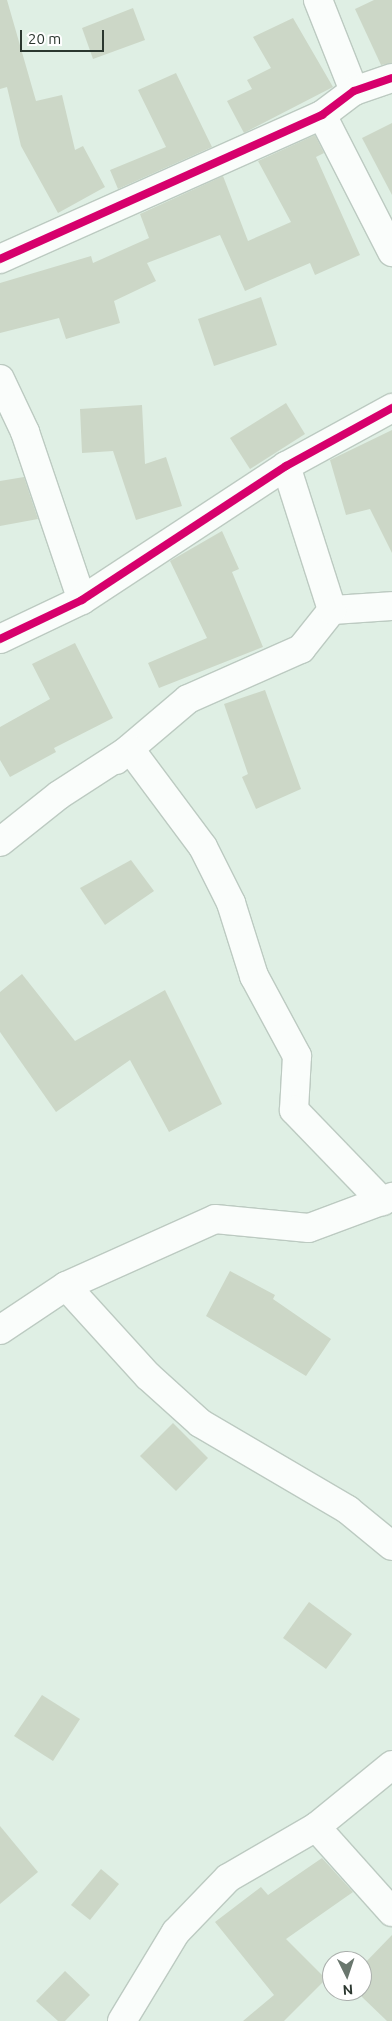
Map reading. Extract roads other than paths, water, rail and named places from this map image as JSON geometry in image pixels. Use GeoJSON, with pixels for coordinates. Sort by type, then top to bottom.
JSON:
{"type":"FeatureCollection","features":[{"type":"Feature","properties":{"kind":"street"},"geometry":{"type":"LineString","coordinates":[[318,0],[354,92]]}},
{"type":"Feature","properties":{"kind":"street"},"geometry":{"type":"LineString","coordinates":[[0,259],[322,116],[354,92],[392,78]]}},
{"type":"Feature","properties":{"kind":"street"},"geometry":{"type":"LineString","coordinates":[[322,116],[392,252]]}},
{"type":"Feature","properties":{"kind":"street"},"geometry":{"type":"LineString","coordinates":[[0,379],[24,432],[82,600]]}},
{"type":"Feature","properties":{"kind":"street"},"geometry":{"type":"LineString","coordinates":[[0,639],[82,600],[286,466],[392,408]]}},
{"type":"Feature","properties":{"kind":"street"},"geometry":{"type":"LineString","coordinates":[[286,466],[332,610]]}},
{"type":"Feature","properties":{"kind":"street"},"geometry":{"type":"LineString","coordinates":[[0,842],[59,795],[130,749],[188,699],[301,648],[332,610],[392,606]]}},
{"type":"Feature","properties":{"kind":"street"},"geometry":{"type":"LineString","coordinates":[[0,1330],[66,1286],[215,1219],[309,1228],[387,1199],[294,1110],[297,1056],[254,976],[231,902],[203,847],[130,749]]}},
{"type":"Feature","properties":{"kind":"street"},"geometry":{"type":"LineString","coordinates":[[66,1286],[148,1376],[200,1423],[348,1510],[392,1546]]}},
{"type":"Feature","properties":{"kind":"street"},"geometry":{"type":"LineString","coordinates":[[122,2021],[176,1932],[228,1878],[316,1827],[392,1765]]}},
{"type":"Feature","properties":{"kind":"street"},"geometry":{"type":"LineString","coordinates":[[316,1827],[392,1912]]}}]}
